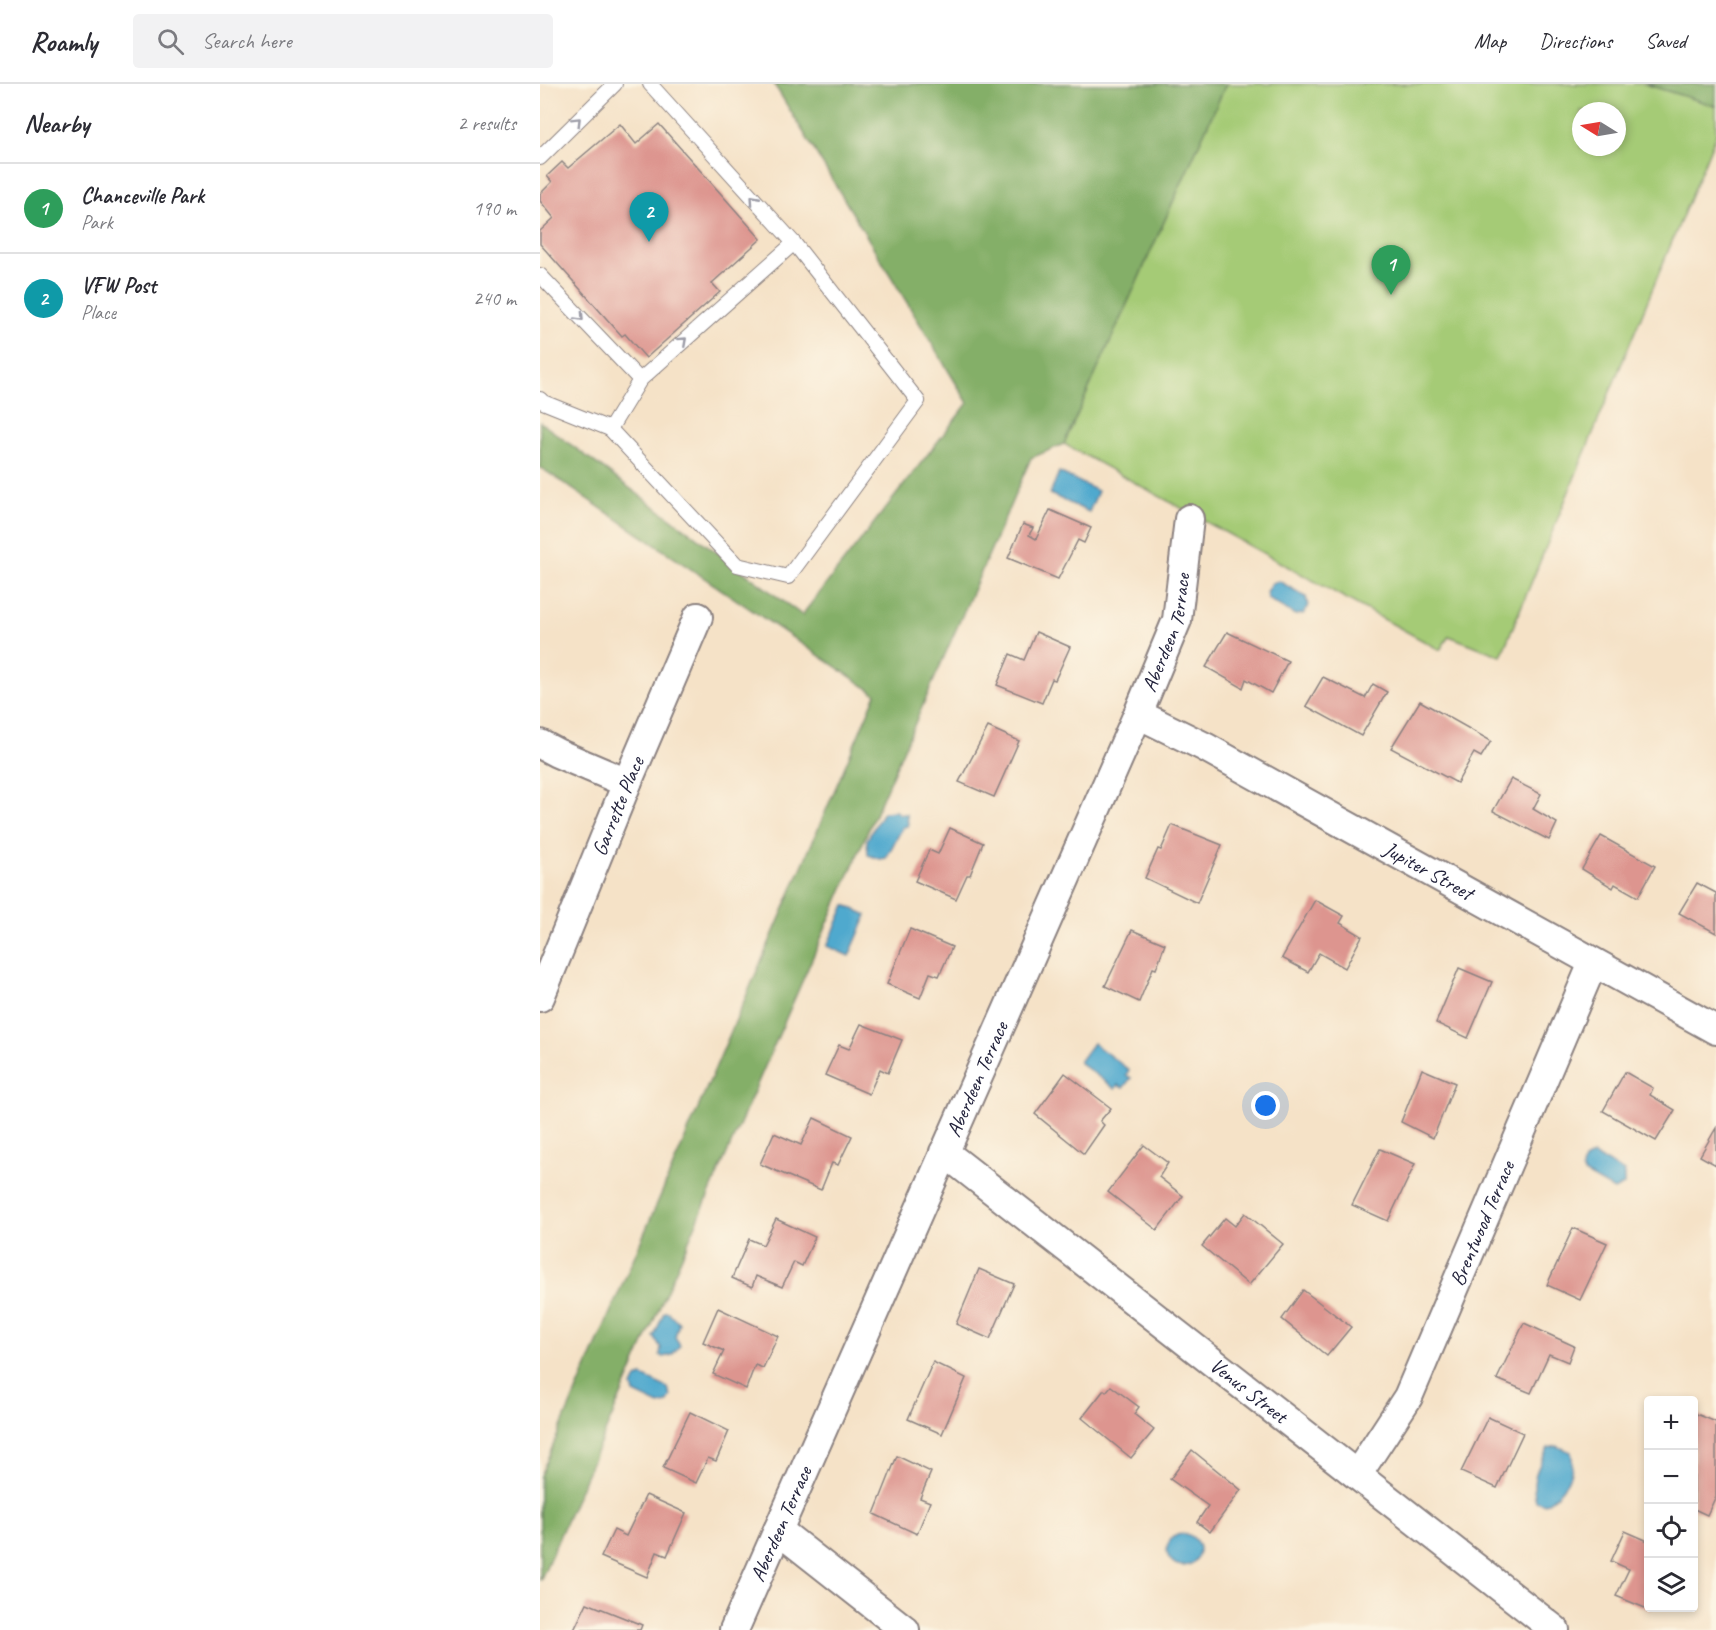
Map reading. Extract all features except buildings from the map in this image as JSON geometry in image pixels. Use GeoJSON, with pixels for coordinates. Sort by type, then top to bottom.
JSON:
{"type":"FeatureCollection","features":[{"type":"Feature","properties":{"kind":"street","name":"Aberdeen Terrace"},"geometry":{"type":"LineString","coordinates":[[734,1630],[1138,714],[1177,620],[1189,519]]}},
{"type":"Feature","properties":{"kind":"street","name":"Garrette Place"},"geometry":{"type":"LineString","coordinates":[[540,997],[627,783],[698,617]]}},
{"type":"Feature","properties":{"kind":"street","name":"Jupiter Street"},"geometry":{"type":"LineString","coordinates":[[1138,714],[1215,753],[1716,1030]]}},
{"type":"Feature","properties":{"kind":"street"},"geometry":{"type":"LineString","coordinates":[[540,744],[627,783]]}},
{"type":"Feature","properties":{"kind":"street","name":"Brentwood Terrace"},"geometry":{"type":"LineString","coordinates":[[1357,1475],[1408,1397],[1593,963]]}},
{"type":"Feature","properties":{"kind":"street","name":"Venus Street"},"geometry":{"type":"LineString","coordinates":[[944,1152],[1554,1630]]}},
{"type":"Feature","properties":{"kind":"street"},"geometry":{"type":"LineString","coordinates":[[778,1530],[905,1630]]}},
{"type":"Feature","properties":{"kind":"lane"},"geometry":{"type":"LineString","coordinates":[[540,158],[615,84]]}},
{"type":"Feature","properties":{"kind":"lane"},"geometry":{"type":"LineString","coordinates":[[540,399],[610,429],[737,565],[788,578],[918,401],[794,243],[650,84]]}},
{"type":"Feature","properties":{"kind":"lane"},"geometry":{"type":"LineString","coordinates":[[610,429],[640,380],[794,243]]}},
{"type":"Feature","properties":{"kind":"lane"},"geometry":{"type":"LineString","coordinates":[[540,275],[640,380]]}},
{"type":"Feature","properties":{"kind":"green space"},"geometry":{"type":"Polygon","coordinates":[[[774,84],[1226,84],[1064,444],[1031,458],[540,1581],[540,1476],[876,694],[540,467],[540,422],[802,615],[968,403],[774,84]]]}},
{"type":"Feature","properties":{"kind":"green space"},"geometry":{"type":"Polygon","coordinates":[[[1226,84],[1645,84],[1716,106],[1716,135],[1501,656],[1449,636],[1440,650],[1064,444],[1226,84]]]}},
{"type":"Feature","properties":{"kind":"green space"},"geometry":{"type":"Polygon","coordinates":[[[1645,84],[1716,84],[1716,106],[1645,84]]]}},
{"type":"Feature","properties":{"kind":"water"},"geometry":{"type":"Polygon","coordinates":[[[1059,472],[1098,491],[1089,512],[1050,494],[1059,472]]]}},
{"type":"Feature","properties":{"kind":"water"},"geometry":{"type":"Polygon","coordinates":[[[1279,581],[1306,597],[1308,606],[1303,614],[1295,615],[1268,599],[1266,592],[1272,583],[1279,581]]]}},
{"type":"Feature","properties":{"kind":"water"},"geometry":{"type":"Polygon","coordinates":[[[896,811],[900,814],[907,814],[908,826],[903,827],[886,858],[880,859],[868,855],[867,840],[883,812],[896,811]]]}},
{"type":"Feature","properties":{"kind":"water"},"geometry":{"type":"Polygon","coordinates":[[[845,905],[867,915],[849,956],[827,946],[845,905]]]}},
{"type":"Feature","properties":{"kind":"water"},"geometry":{"type":"Polygon","coordinates":[[[1093,1043],[1129,1070],[1126,1075],[1131,1078],[1123,1088],[1118,1085],[1115,1089],[1079,1062],[1093,1043]]]}},
{"type":"Feature","properties":{"kind":"water"},"geometry":{"type":"Polygon","coordinates":[[[1593,1155],[1624,1172],[1624,1185],[1614,1190],[1584,1173],[1582,1169],[1584,1160],[1593,1155]]]}},
{"type":"Feature","properties":{"kind":"water"},"geometry":{"type":"Polygon","coordinates":[[[664,1312],[668,1312],[679,1323],[675,1337],[680,1345],[672,1355],[663,1357],[660,1355],[661,1348],[654,1337],[664,1312]]]}},
{"type":"Feature","properties":{"kind":"water"},"geometry":{"type":"Polygon","coordinates":[[[642,1376],[668,1388],[671,1397],[667,1403],[659,1405],[634,1393],[632,1387],[636,1378],[642,1376]]]}},
{"type":"Feature","properties":{"kind":"water"},"geometry":{"type":"Polygon","coordinates":[[[1557,1446],[1571,1452],[1572,1468],[1562,1489],[1545,1504],[1536,1501],[1535,1479],[1538,1467],[1548,1448],[1557,1446]]]}},
{"type":"Feature","properties":{"kind":"water"},"geometry":{"type":"Polygon","coordinates":[[[1183,1534],[1194,1539],[1199,1550],[1194,1561],[1183,1566],[1172,1561],[1167,1550],[1172,1539],[1183,1534]]]}},
{"type":"Feature","properties":{"kind":"place","name":"VFW Post"},"geometry":{"type":"Point","coordinates":[649,242]}},
{"type":"Feature","properties":{"kind":"place","name":"Chanceville Park"},"geometry":{"type":"Point","coordinates":[1391,295]}}]}
